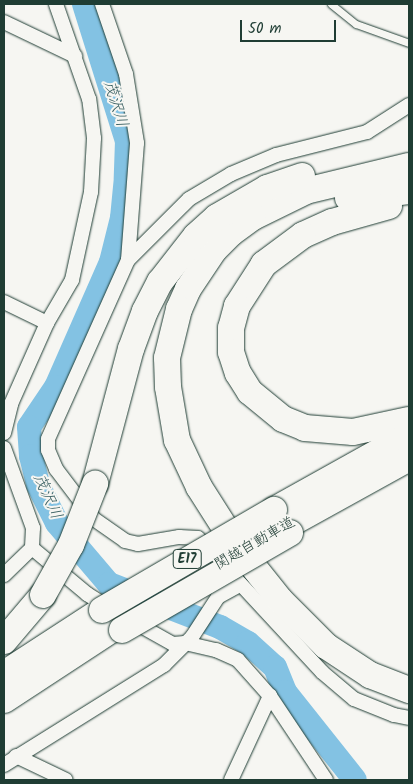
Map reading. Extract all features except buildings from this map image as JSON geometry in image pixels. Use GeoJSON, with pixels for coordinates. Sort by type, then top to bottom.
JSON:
{"type":"FeatureCollection","features":[{"type":"Feature","properties":{"kind":"highway"},"geometry":{"type":"LineString","coordinates":[[4,641],[43,595],[74,538],[95,484],[119,391],[145,311],[160,282],[196,236],[240,201],[296,177],[409,157]]}},
{"type":"Feature","properties":{"kind":"highway"},"geometry":{"type":"LineString","coordinates":[[409,166],[306,191],[253,217],[231,233],[214,250],[188,289],[179,308],[167,358],[168,387],[177,440],[199,487],[236,545],[280,600],[326,646],[370,676],[409,690]]}},
{"type":"Feature","properties":{"kind":"highway"},"geometry":{"type":"LineString","coordinates":[[409,191],[369,194],[312,206],[262,231],[240,247],[224,266],[198,310],[188,340],[184,381],[193,431],[213,480],[272,565],[318,615],[342,636],[386,664],[409,672]]}},
{"type":"Feature","properties":{"kind":"highway"},"geometry":{"type":"LineString","coordinates":[[409,201],[332,222],[283,248],[248,284],[231,328],[232,352],[238,373],[250,392],[283,419],[305,428],[353,432],[409,420]]}},
{"type":"Feature","properties":{"kind":"highway","name":"関越自動車道"},"geometry":{"type":"LineString","coordinates":[[283,523],[409,435]]}},
{"type":"Feature","properties":{"kind":"highway","name":"関越自動車道"},"geometry":{"type":"LineString","coordinates":[[8,688],[115,621],[283,523],[409,458]]}},
{"type":"Feature","properties":{"kind":"highway"},"geometry":{"type":"LineString","coordinates":[[283,523],[409,480]]}},
{"type":"Feature","properties":{"kind":"street"},"geometry":{"type":"LineString","coordinates":[[4,434],[11,404],[47,323],[72,280],[90,192],[94,138],[89,99],[56,4]]}},
{"type":"Feature","properties":{"kind":"street"},"geometry":{"type":"LineString","coordinates":[[102,4],[126,74],[137,143],[128,260]]}},
{"type":"Feature","properties":{"kind":"street"},"geometry":{"type":"LineString","coordinates":[[4,22],[75,56]]}},
{"type":"Feature","properties":{"kind":"street"},"geometry":{"type":"LineString","coordinates":[[409,105],[368,132],[276,155],[231,174],[189,199],[128,260],[63,400],[48,438],[48,450],[56,469],[72,493],[110,534],[138,544],[179,537],[198,538],[322,672],[354,698],[394,715],[409,718]]}},
{"type":"Feature","properties":{"kind":"street"},"geometry":{"type":"LineString","coordinates":[[4,302],[47,323]]}},
{"type":"Feature","properties":{"kind":"street"},"geometry":{"type":"LineString","coordinates":[[4,448],[33,528],[32,548],[4,575]]}},
{"type":"Feature","properties":{"kind":"street"},"geometry":{"type":"LineString","coordinates":[[32,548],[86,594],[173,644],[189,640],[238,660],[270,696],[326,780]]}},
{"type":"Feature","properties":{"kind":"street"},"geometry":{"type":"LineString","coordinates":[[4,765],[164,665],[189,640],[218,598],[240,585]]}},
{"type":"Feature","properties":{"kind":"street"},"geometry":{"type":"LineString","coordinates":[[231,780],[270,696]]}},
{"type":"Feature","properties":{"kind":"street"},"geometry":{"type":"LineString","coordinates":[[16,756],[66,780]]}},
{"type":"Feature","properties":{"kind":"lane"},"geometry":{"type":"LineString","coordinates":[[331,4],[356,24],[409,43]]}},
{"type":"Feature","properties":{"kind":"waterway","name":"茂沢川"},"geometry":{"type":"LineString","coordinates":[[84,4],[127,141],[126,177],[122,218],[111,262],[56,387],[29,427],[31,456],[38,485],[57,523],[109,584],[220,627],[248,643],[275,667],[285,692],[355,780]]}}]}
